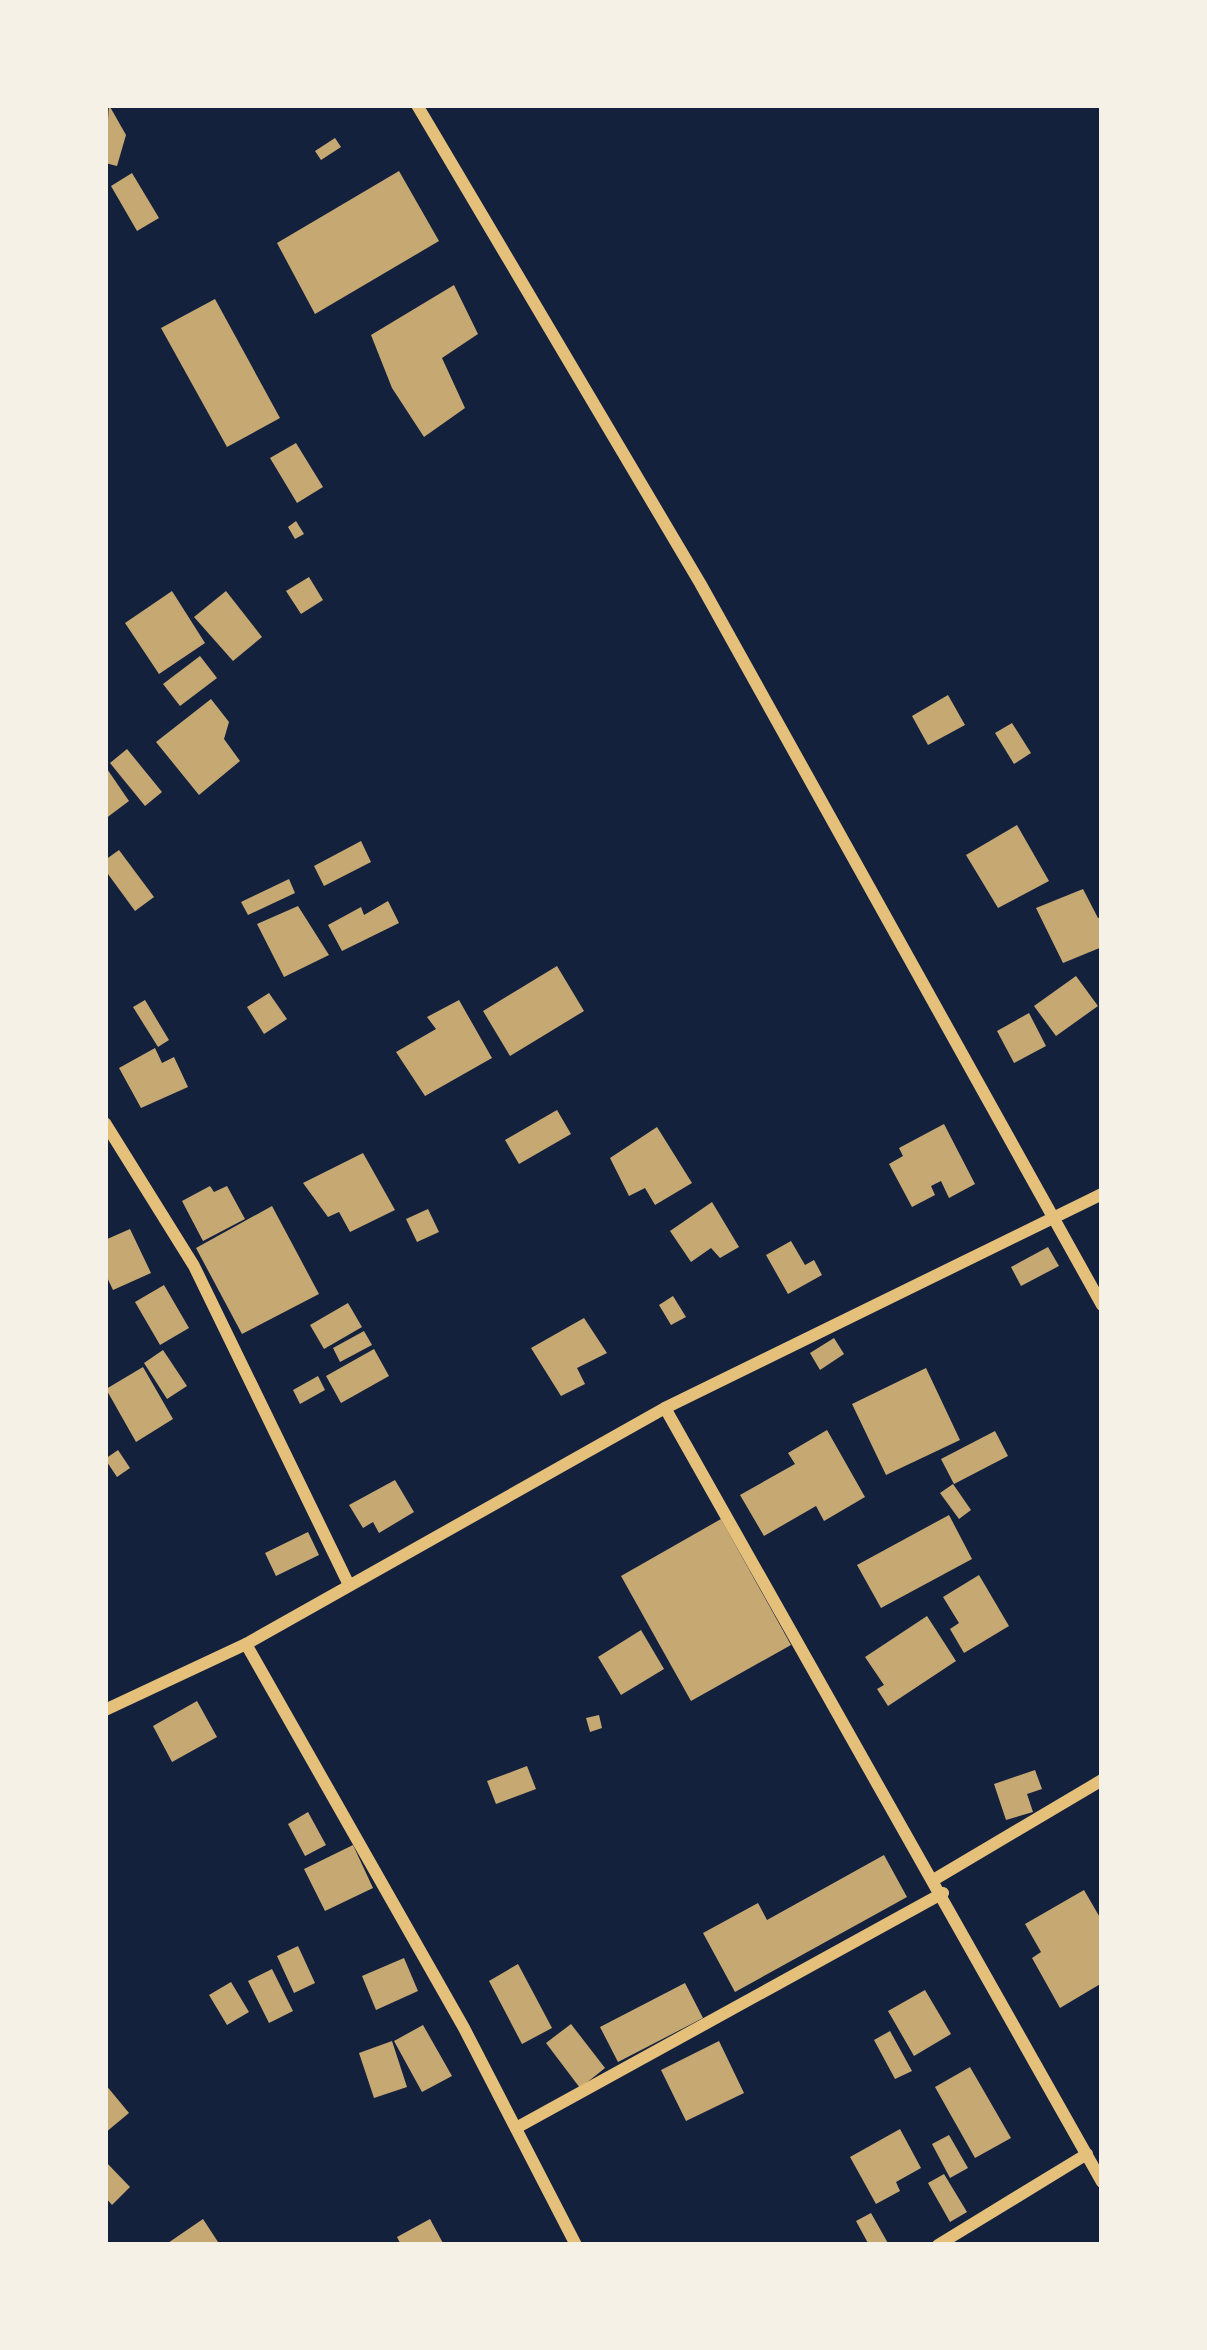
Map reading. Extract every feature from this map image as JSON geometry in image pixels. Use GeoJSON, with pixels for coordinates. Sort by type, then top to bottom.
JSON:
{"type":"FeatureCollection","features":[{"type":"Feature","properties":{"kind":"street"},"geometry":{"type":"LineString","coordinates":[[418,105],[700,583],[1102,1305]]}},
{"type":"Feature","properties":{"kind":"street"},"geometry":{"type":"LineString","coordinates":[[105,1123],[194,1266],[348,1582]]}},
{"type":"Feature","properties":{"kind":"street"},"geometry":{"type":"LineString","coordinates":[[105,1710],[246,1644],[348,1582],[665,1408],[1102,1194]]}},
{"type":"Feature","properties":{"kind":"street"},"geometry":{"type":"LineString","coordinates":[[665,1408],[943,1893],[1102,2182]]}},
{"type":"Feature","properties":{"kind":"street"},"geometry":{"type":"LineString","coordinates":[[246,1644],[516,2128],[576,2245]]}},
{"type":"Feature","properties":{"kind":"street"},"geometry":{"type":"LineString","coordinates":[[935,1879],[1102,1780]]}},
{"type":"Feature","properties":{"kind":"street"},"geometry":{"type":"LineString","coordinates":[[516,2128],[943,1893]]}},
{"type":"Feature","properties":{"kind":"street"},"geometry":{"type":"LineString","coordinates":[[938,2245],[1087,2154]]}},
{"type":"Feature","properties":{"kind":"building"},"geometry":{"type":"Polygon","coordinates":[[[109,105],[126,135],[117,166],[105,163],[109,105]]]}},
{"type":"Feature","properties":{"kind":"building"},"geometry":{"type":"Polygon","coordinates":[[[335,138],[341,147],[321,160],[315,151],[335,138]]]}},
{"type":"Feature","properties":{"kind":"building"},"geometry":{"type":"Polygon","coordinates":[[[399,171],[439,241],[315,314],[277,243],[399,171]]]}},
{"type":"Feature","properties":{"kind":"building"},"geometry":{"type":"Polygon","coordinates":[[[132,173],[159,218],[137,231],[111,186],[132,173]]]}},
{"type":"Feature","properties":{"kind":"building"},"geometry":{"type":"Polygon","coordinates":[[[454,285],[478,334],[442,358],[465,408],[424,437],[392,388],[371,335],[454,285]]]}},
{"type":"Feature","properties":{"kind":"building"},"geometry":{"type":"Polygon","coordinates":[[[215,299],[280,418],[227,447],[161,328],[215,299]]]}},
{"type":"Feature","properties":{"kind":"building"},"geometry":{"type":"Polygon","coordinates":[[[296,443],[323,487],[297,503],[270,458],[296,443]]]}},
{"type":"Feature","properties":{"kind":"building"},"geometry":{"type":"Polygon","coordinates":[[[296,521],[304,534],[295,539],[288,527],[296,521]]]}},
{"type":"Feature","properties":{"kind":"building"},"geometry":{"type":"Polygon","coordinates":[[[309,577],[323,600],[301,614],[286,591],[309,577]]]}},
{"type":"Feature","properties":{"kind":"building"},"geometry":{"type":"Polygon","coordinates":[[[172,591],[205,643],[159,674],[125,623],[172,591]]]}},
{"type":"Feature","properties":{"kind":"building"},"geometry":{"type":"Polygon","coordinates":[[[226,591],[262,637],[233,661],[194,617],[226,591]]]}},
{"type":"Feature","properties":{"kind":"building"},"geometry":{"type":"Polygon","coordinates":[[[200,656],[217,678],[180,706],[163,684],[200,656]]]}},
{"type":"Feature","properties":{"kind":"building"},"geometry":{"type":"Polygon","coordinates":[[[948,695],[965,725],[928,745],[912,716],[948,695]]]}},
{"type":"Feature","properties":{"kind":"building"},"geometry":{"type":"Polygon","coordinates":[[[211,699],[229,722],[224,739],[240,761],[199,795],[156,742],[211,699]]]}},
{"type":"Feature","properties":{"kind":"building"},"geometry":{"type":"Polygon","coordinates":[[[1012,723],[1031,753],[1014,764],[995,733],[1012,723]]]}},
{"type":"Feature","properties":{"kind":"building"},"geometry":{"type":"Polygon","coordinates":[[[127,749],[162,792],[145,806],[110,763],[127,749]]]}},
{"type":"Feature","properties":{"kind":"building"},"geometry":{"type":"Polygon","coordinates":[[[105,766],[129,801],[105,819],[105,766]]]}},
{"type":"Feature","properties":{"kind":"building"},"geometry":{"type":"Polygon","coordinates":[[[1017,825],[1049,881],[998,908],[966,855],[1017,825]]]}},
{"type":"Feature","properties":{"kind":"building"},"geometry":{"type":"Polygon","coordinates":[[[361,841],[371,862],[324,886],[314,866],[361,841]]]}},
{"type":"Feature","properties":{"kind":"building"},"geometry":{"type":"Polygon","coordinates":[[[119,850],[154,897],[135,911],[105,870],[105,860],[119,850]]]}},
{"type":"Feature","properties":{"kind":"building"},"geometry":{"type":"Polygon","coordinates":[[[289,879],[295,893],[248,915],[241,902],[289,879]]]}},
{"type":"Feature","properties":{"kind":"building"},"geometry":{"type":"Polygon","coordinates":[[[1083,889],[1098,918],[1102,917],[1102,947],[1063,963],[1036,908],[1083,889]]]}},
{"type":"Feature","properties":{"kind":"building"},"geometry":{"type":"Polygon","coordinates":[[[388,901],[399,923],[342,951],[328,925],[361,907],[364,915],[388,901]]]}},
{"type":"Feature","properties":{"kind":"building"},"geometry":{"type":"Polygon","coordinates":[[[298,906],[329,955],[284,977],[257,924],[298,906]]]}},
{"type":"Feature","properties":{"kind":"building"},"geometry":{"type":"Polygon","coordinates":[[[557,966],[584,1011],[510,1056],[483,1011],[557,966]]]}},
{"type":"Feature","properties":{"kind":"building"},"geometry":{"type":"Polygon","coordinates":[[[1076,976],[1098,1006],[1056,1036],[1034,1006],[1076,976]]]}},
{"type":"Feature","properties":{"kind":"building"},"geometry":{"type":"Polygon","coordinates":[[[269,993],[287,1019],[264,1034],[247,1007],[269,993]]]}},
{"type":"Feature","properties":{"kind":"building"},"geometry":{"type":"Polygon","coordinates":[[[145,1000],[169,1040],[158,1047],[133,1007],[145,1000]]]}},
{"type":"Feature","properties":{"kind":"building"},"geometry":{"type":"Polygon","coordinates":[[[459,1000],[492,1058],[425,1096],[396,1052],[436,1029],[427,1017],[459,1000]]]}},
{"type":"Feature","properties":{"kind":"building"},"geometry":{"type":"Polygon","coordinates":[[[1029,1013],[1046,1046],[1014,1063],[997,1031],[1029,1013]]]}},
{"type":"Feature","properties":{"kind":"building"},"geometry":{"type":"Polygon","coordinates":[[[155,1048],[162,1063],[174,1057],[188,1087],[141,1108],[119,1068],[155,1048]]]}},
{"type":"Feature","properties":{"kind":"building"},"geometry":{"type":"Polygon","coordinates":[[[557,1110],[571,1134],[519,1164],[505,1140],[557,1110]]]}},
{"type":"Feature","properties":{"kind":"building"},"geometry":{"type":"Polygon","coordinates":[[[944,1124],[975,1184],[949,1198],[941,1181],[931,1186],[935,1195],[912,1207],[889,1164],[903,1156],[899,1148],[944,1124]]]}},
{"type":"Feature","properties":{"kind":"building"},"geometry":{"type":"Polygon","coordinates":[[[657,1127],[692,1183],[655,1205],[645,1188],[629,1196],[610,1158],[657,1127]]]}},
{"type":"Feature","properties":{"kind":"building"},"geometry":{"type":"Polygon","coordinates":[[[363,1153],[395,1210],[350,1232],[339,1212],[328,1217],[303,1183],[363,1153]]]}},
{"type":"Feature","properties":{"kind":"building"},"geometry":{"type":"Polygon","coordinates":[[[210,1186],[214,1192],[227,1186],[245,1219],[203,1241],[182,1201],[210,1186]]]}},
{"type":"Feature","properties":{"kind":"building"},"geometry":{"type":"Polygon","coordinates":[[[712,1202],[739,1247],[720,1258],[711,1248],[691,1262],[670,1231],[712,1202]]]}},
{"type":"Feature","properties":{"kind":"building"},"geometry":{"type":"Polygon","coordinates":[[[272,1206],[319,1294],[242,1334],[196,1248],[272,1206]]]}},
{"type":"Feature","properties":{"kind":"building"},"geometry":{"type":"Polygon","coordinates":[[[428,1209],[439,1232],[417,1242],[406,1219],[428,1209]]]}},
{"type":"Feature","properties":{"kind":"building"},"geometry":{"type":"Polygon","coordinates":[[[130,1229],[151,1273],[113,1290],[105,1273],[105,1240],[130,1229]]]}},
{"type":"Feature","properties":{"kind":"building"},"geometry":{"type":"Polygon","coordinates":[[[791,1241],[805,1265],[814,1260],[822,1275],[788,1294],[766,1255],[791,1241]]]}},
{"type":"Feature","properties":{"kind":"building"},"geometry":{"type":"Polygon","coordinates":[[[1048,1247],[1059,1266],[1021,1286],[1011,1267],[1048,1247]]]}},
{"type":"Feature","properties":{"kind":"building"},"geometry":{"type":"Polygon","coordinates":[[[164,1285],[189,1328],[160,1345],[135,1302],[164,1285]]]}},
{"type":"Feature","properties":{"kind":"building"},"geometry":{"type":"Polygon","coordinates":[[[673,1296],[686,1317],[671,1325],[659,1305],[673,1296]]]}},
{"type":"Feature","properties":{"kind":"building"},"geometry":{"type":"Polygon","coordinates":[[[348,1303],[362,1327],[324,1349],[310,1325],[348,1303]]]}},
{"type":"Feature","properties":{"kind":"building"},"geometry":{"type":"Polygon","coordinates":[[[584,1318],[607,1353],[577,1368],[585,1384],[561,1396],[531,1348],[584,1318]]]}},
{"type":"Feature","properties":{"kind":"building"},"geometry":{"type":"Polygon","coordinates":[[[364,1331],[372,1345],[340,1362],[333,1348],[364,1331]]]}},
{"type":"Feature","properties":{"kind":"building"},"geometry":{"type":"Polygon","coordinates":[[[834,1338],[844,1354],[820,1370],[810,1353],[834,1338]]]}},
{"type":"Feature","properties":{"kind":"building"},"geometry":{"type":"Polygon","coordinates":[[[374,1349],[389,1376],[341,1403],[326,1376],[374,1349]]]}},
{"type":"Feature","properties":{"kind":"building"},"geometry":{"type":"Polygon","coordinates":[[[163,1350],[187,1386],[167,1399],[144,1363],[163,1350]]]}},
{"type":"Feature","properties":{"kind":"building"},"geometry":{"type":"Polygon","coordinates":[[[143,1367],[173,1419],[136,1442],[106,1389],[143,1367]]]}},
{"type":"Feature","properties":{"kind":"building"},"geometry":{"type":"Polygon","coordinates":[[[926,1368],[960,1440],[886,1475],[852,1404],[926,1368]]]}},
{"type":"Feature","properties":{"kind":"building"},"geometry":{"type":"Polygon","coordinates":[[[318,1376],[325,1390],[300,1404],[293,1390],[318,1376]]]}},
{"type":"Feature","properties":{"kind":"building"},"geometry":{"type":"Polygon","coordinates":[[[827,1430],[865,1497],[824,1521],[816,1506],[764,1536],[740,1495],[795,1464],[788,1453],[827,1430]]]}},
{"type":"Feature","properties":{"kind":"building"},"geometry":{"type":"Polygon","coordinates":[[[995,1431],[1008,1456],[954,1484],[941,1459],[995,1431]]]}},
{"type":"Feature","properties":{"kind":"building"},"geometry":{"type":"Polygon","coordinates":[[[118,1450],[130,1468],[117,1477],[105,1459],[118,1450]]]}},
{"type":"Feature","properties":{"kind":"building"},"geometry":{"type":"Polygon","coordinates":[[[395,1480],[414,1512],[379,1533],[373,1522],[363,1528],[349,1505],[395,1480]]]}},
{"type":"Feature","properties":{"kind":"building"},"geometry":{"type":"Polygon","coordinates":[[[953,1484],[971,1510],[959,1519],[940,1493],[953,1484]]]}},
{"type":"Feature","properties":{"kind":"building"},"geometry":{"type":"Polygon","coordinates":[[[949,1515],[972,1559],[881,1608],[857,1565],[949,1515]]]}},
{"type":"Feature","properties":{"kind":"building"},"geometry":{"type":"Polygon","coordinates":[[[721,1519],[791,1645],[691,1701],[621,1576],[721,1519]]]}},
{"type":"Feature","properties":{"kind":"building"},"geometry":{"type":"Polygon","coordinates":[[[308,1532],[319,1555],[276,1576],[265,1553],[308,1532]]]}},
{"type":"Feature","properties":{"kind":"building"},"geometry":{"type":"Polygon","coordinates":[[[979,1575],[1009,1626],[964,1653],[950,1629],[959,1623],[943,1597],[979,1575]]]}},
{"type":"Feature","properties":{"kind":"building"},"geometry":{"type":"Polygon","coordinates":[[[927,1616],[956,1661],[888,1706],[877,1689],[884,1685],[865,1657],[927,1616]]]}},
{"type":"Feature","properties":{"kind":"building"},"geometry":{"type":"Polygon","coordinates":[[[641,1630],[664,1669],[621,1695],[598,1657],[641,1630]]]}},
{"type":"Feature","properties":{"kind":"building"},"geometry":{"type":"Polygon","coordinates":[[[197,1701],[217,1737],[172,1762],[153,1726],[197,1701]]]}},
{"type":"Feature","properties":{"kind":"building"},"geometry":{"type":"Polygon","coordinates":[[[599,1715],[602,1728],[590,1732],[586,1718],[599,1715]]]}},
{"type":"Feature","properties":{"kind":"building"},"geometry":{"type":"Polygon","coordinates":[[[527,1766],[536,1789],[496,1804],[487,1781],[527,1766]]]}},
{"type":"Feature","properties":{"kind":"building"},"geometry":{"type":"Polygon","coordinates":[[[1035,1770],[1042,1789],[1027,1794],[1033,1812],[1006,1820],[994,1784],[1035,1770]]]}},
{"type":"Feature","properties":{"kind":"building"},"geometry":{"type":"Polygon","coordinates":[[[308,1812],[326,1845],[305,1856],[288,1824],[308,1812]]]}},
{"type":"Feature","properties":{"kind":"building"},"geometry":{"type":"Polygon","coordinates":[[[353,1845],[373,1888],[325,1911],[304,1869],[353,1845]]]}},
{"type":"Feature","properties":{"kind":"building"},"geometry":{"type":"Polygon","coordinates":[[[884,1855],[907,1897],[735,1992],[703,1933],[758,1903],[767,1920],[884,1855]]]}},
{"type":"Feature","properties":{"kind":"building"},"geometry":{"type":"Polygon","coordinates":[[[1084,1890],[1102,1921],[1102,1983],[1060,2008],[1032,1958],[1041,1952],[1025,1924],[1084,1890]]]}},
{"type":"Feature","properties":{"kind":"building"},"geometry":{"type":"Polygon","coordinates":[[[298,1946],[315,1983],[294,1993],[277,1956],[298,1946]]]}},
{"type":"Feature","properties":{"kind":"building"},"geometry":{"type":"Polygon","coordinates":[[[404,1958],[418,1991],[376,2010],[362,1976],[404,1958]]]}},
{"type":"Feature","properties":{"kind":"building"},"geometry":{"type":"Polygon","coordinates":[[[518,1964],[552,2028],[522,2044],[489,1981],[518,1964]]]}},
{"type":"Feature","properties":{"kind":"building"},"geometry":{"type":"Polygon","coordinates":[[[272,1969],[293,2011],[269,2023],[248,1981],[272,1969]]]}},
{"type":"Feature","properties":{"kind":"building"},"geometry":{"type":"Polygon","coordinates":[[[231,1982],[249,2012],[227,2025],[209,1995],[231,1982]]]}},
{"type":"Feature","properties":{"kind":"building"},"geometry":{"type":"Polygon","coordinates":[[[685,1983],[703,2018],[618,2062],[600,2027],[685,1983]]]}},
{"type":"Feature","properties":{"kind":"building"},"geometry":{"type":"Polygon","coordinates":[[[925,1990],[951,2034],[914,2056],[888,2011],[925,1990]]]}},
{"type":"Feature","properties":{"kind":"building"},"geometry":{"type":"Polygon","coordinates":[[[571,2024],[605,2068],[580,2088],[546,2043],[571,2024]]]}},
{"type":"Feature","properties":{"kind":"building"},"geometry":{"type":"Polygon","coordinates":[[[423,2025],[452,2076],[422,2092],[394,2041],[423,2025]]]}},
{"type":"Feature","properties":{"kind":"building"},"geometry":{"type":"Polygon","coordinates":[[[890,2031],[912,2071],[895,2079],[874,2040],[890,2031]]]}},
{"type":"Feature","properties":{"kind":"building"},"geometry":{"type":"Polygon","coordinates":[[[392,2041],[407,2087],[374,2098],[359,2053],[392,2041]]]}},
{"type":"Feature","properties":{"kind":"building"},"geometry":{"type":"Polygon","coordinates":[[[719,2041],[744,2093],[686,2121],[661,2070],[719,2041]]]}},
{"type":"Feature","properties":{"kind":"building"},"geometry":{"type":"Polygon","coordinates":[[[970,2067],[1011,2138],[975,2158],[935,2087],[970,2067]]]}},
{"type":"Feature","properties":{"kind":"building"},"geometry":{"type":"Polygon","coordinates":[[[105,2084],[129,2113],[105,2133],[105,2084]]]}},
{"type":"Feature","properties":{"kind":"building"},"geometry":{"type":"Polygon","coordinates":[[[900,2129],[921,2168],[896,2182],[900,2191],[876,2204],[850,2157],[900,2129]]]}},
{"type":"Feature","properties":{"kind":"building"},"geometry":{"type":"Polygon","coordinates":[[[949,2135],[968,2168],[950,2178],[932,2144],[949,2135]]]}},
{"type":"Feature","properties":{"kind":"building"},"geometry":{"type":"Polygon","coordinates":[[[105,2161],[130,2187],[112,2205],[105,2197],[105,2161]]]}},
{"type":"Feature","properties":{"kind":"building"},"geometry":{"type":"Polygon","coordinates":[[[944,2174],[967,2212],[950,2222],[928,2183],[944,2174]]]}},
{"type":"Feature","properties":{"kind":"building"},"geometry":{"type":"Polygon","coordinates":[[[871,2213],[889,2245],[869,2245],[856,2221],[871,2213]]]}},
{"type":"Feature","properties":{"kind":"building"},"geometry":{"type":"Polygon","coordinates":[[[203,2219],[218,2242],[215,2245],[165,2245],[203,2219]]]}},
{"type":"Feature","properties":{"kind":"building"},"geometry":{"type":"Polygon","coordinates":[[[430,2219],[444,2245],[401,2245],[397,2237],[430,2219]]]}}]}
